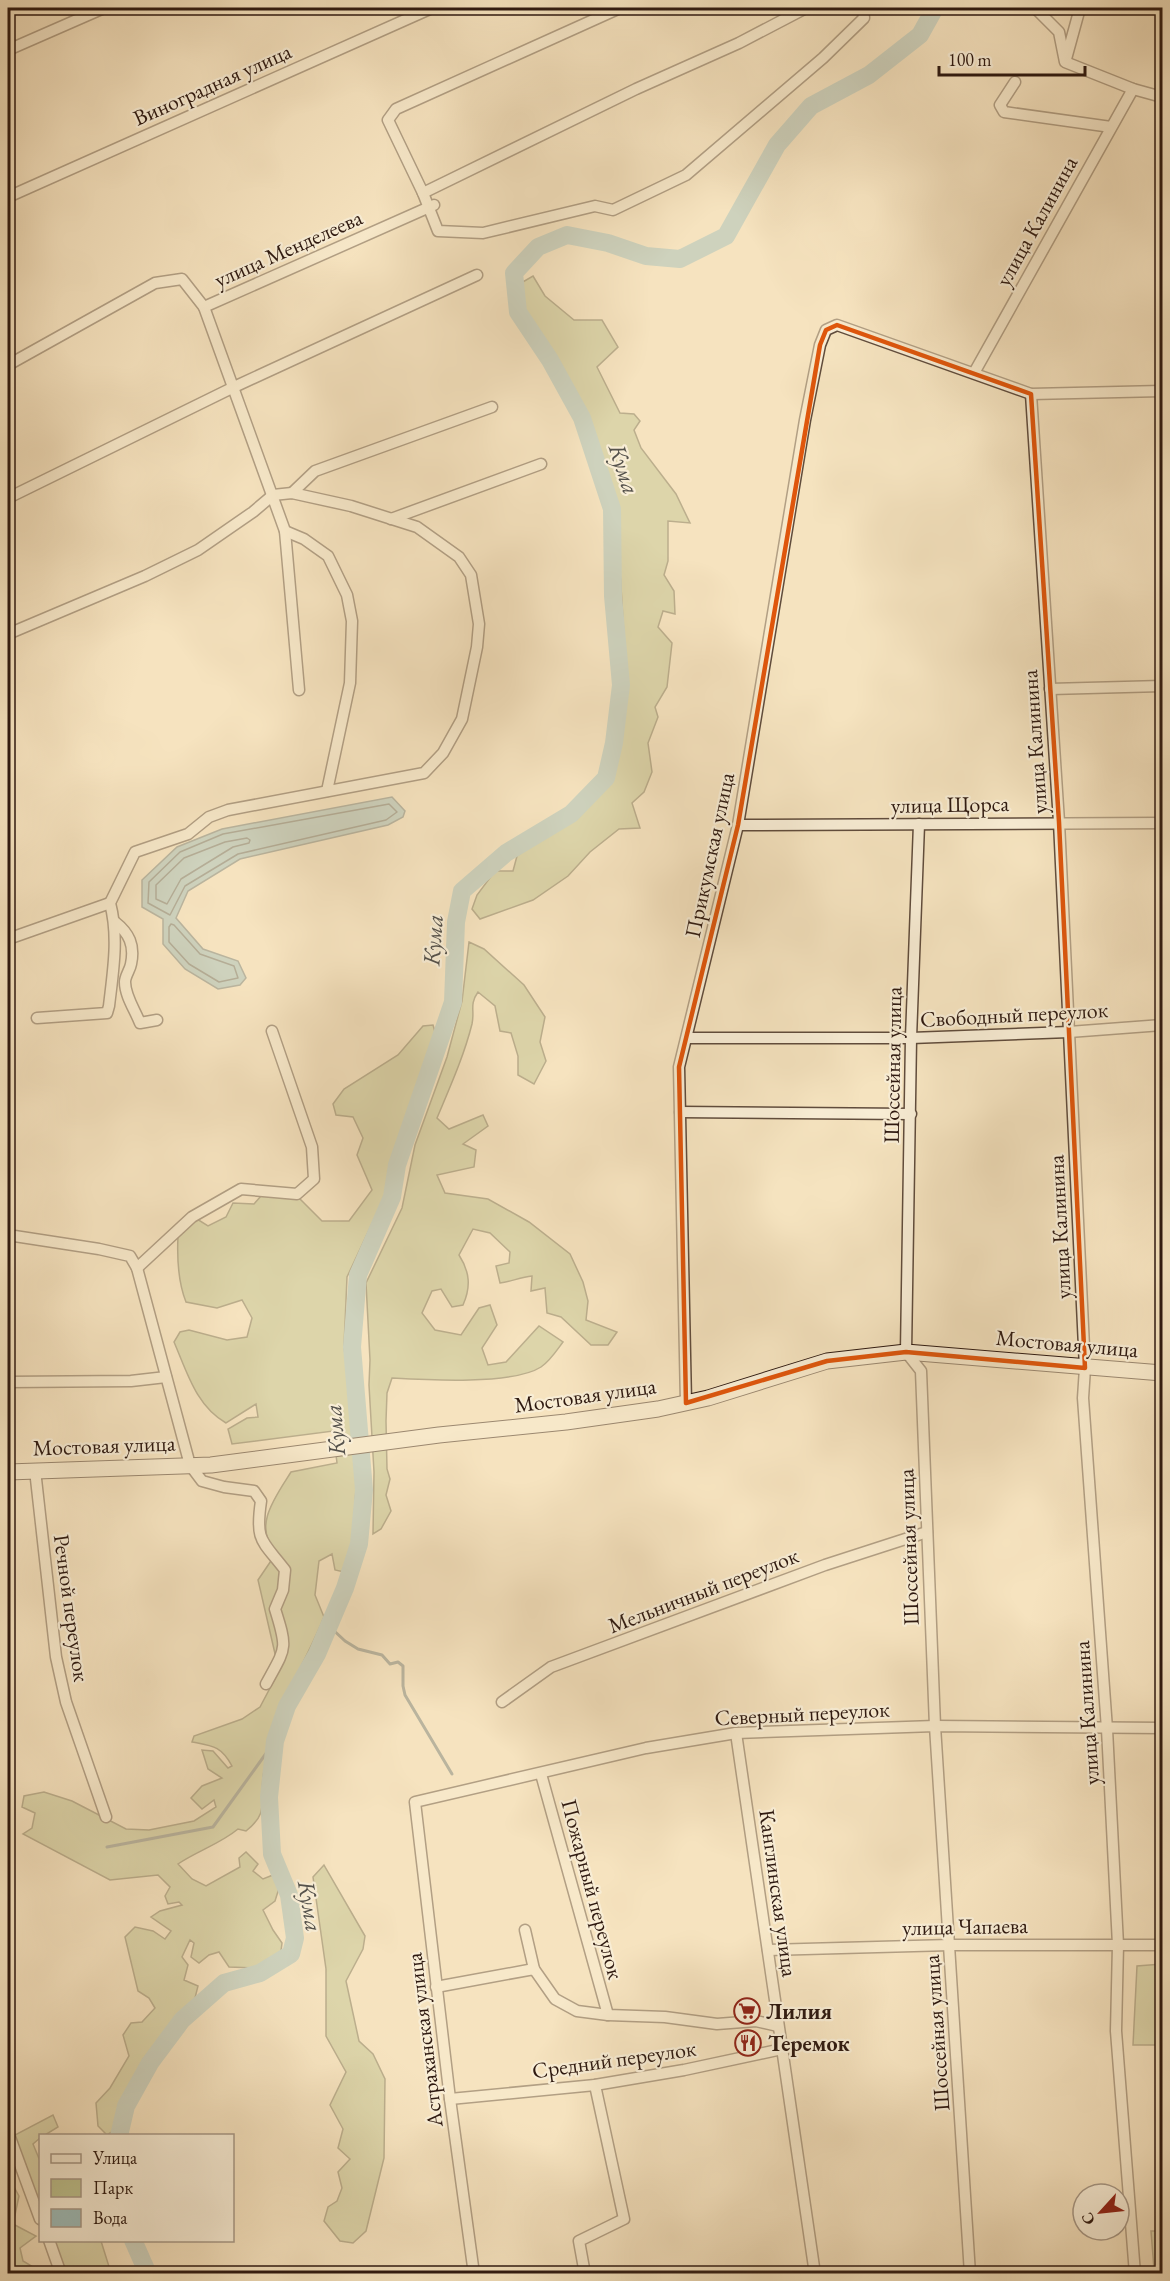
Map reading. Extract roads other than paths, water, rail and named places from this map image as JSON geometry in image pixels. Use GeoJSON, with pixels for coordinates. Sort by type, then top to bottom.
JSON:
{"type":"FeatureCollection","features":[{"type":"Feature","properties":{"kind":"main road","name":"Мостовая улица"},"geometry":{"type":"LineString","coordinates":[[8,1472],[211,1465],[439,1435],[566,1422],[686,1403],[750,1386],[827,1361],[906,1352],[1162,1373]]}},
{"type":"Feature","properties":{"kind":"street"},"geometry":{"type":"LineString","coordinates":[[8,50],[104,8]]}},
{"type":"Feature","properties":{"kind":"street","name":"Виноградная улица"},"geometry":{"type":"LineString","coordinates":[[8,197],[432,8]]}},
{"type":"Feature","properties":{"kind":"street"},"geometry":{"type":"LineString","coordinates":[[620,8],[396,109],[388,120],[431,206],[438,231],[483,233],[595,206],[613,210],[686,175],[823,58],[864,18],[862,8]]}},
{"type":"Feature","properties":{"kind":"street"},"geometry":{"type":"LineString","coordinates":[[423,193],[636,89],[739,43],[806,8]]}},
{"type":"Feature","properties":{"kind":"street"},"geometry":{"type":"LineString","coordinates":[[1035,8],[1059,32],[1065,62]]}},
{"type":"Feature","properties":{"kind":"street"},"geometry":{"type":"LineString","coordinates":[[1065,62],[1080,8]]}},
{"type":"Feature","properties":{"kind":"street"},"geometry":{"type":"LineString","coordinates":[[1065,62],[1133,89],[1162,97]]}},
{"type":"Feature","properties":{"kind":"street"},"geometry":{"type":"LineString","coordinates":[[1015,82],[1000,105],[1004,112],[1112,127]]}},
{"type":"Feature","properties":{"kind":"street","name":"улица Калинина"},"geometry":{"type":"LineString","coordinates":[[974,373],[1133,89]]}},
{"type":"Feature","properties":{"kind":"street","name":"улица Менделеева"},"geometry":{"type":"LineString","coordinates":[[8,365],[155,282],[182,279],[204,307],[431,206]]}},
{"type":"Feature","properties":{"kind":"street"},"geometry":{"type":"LineString","coordinates":[[8,498],[234,387],[477,274]]}},
{"type":"Feature","properties":{"kind":"street"},"geometry":{"type":"LineString","coordinates":[[204,307],[285,531],[299,690]]}},
{"type":"Feature","properties":{"kind":"street","name":"Прикумская улица"},"geometry":{"type":"LineString","coordinates":[[686,1403],[679,1067],[738,825],[805,420],[820,345],[826,330],[837,326],[974,373]]}},
{"type":"Feature","properties":{"kind":"street"},"geometry":{"type":"LineString","coordinates":[[974,373],[1031,394],[1162,391]]}},
{"type":"Feature","properties":{"kind":"street","name":"улица Калинина"},"geometry":{"type":"LineString","coordinates":[[1031,394],[1059,822],[1085,1368],[1083,1398],[1107,1729],[1118,1945],[1116,2031],[1135,2274]]}},
{"type":"Feature","properties":{"kind":"street"},"geometry":{"type":"LineString","coordinates":[[292,493],[315,471],[492,407]]}},
{"type":"Feature","properties":{"kind":"street"},"geometry":{"type":"LineString","coordinates":[[391,519],[541,464]]}},
{"type":"Feature","properties":{"kind":"street"},"geometry":{"type":"LineString","coordinates":[[8,634],[145,576],[198,550],[253,512],[273,495],[292,493],[351,506],[417,527],[444,544],[459,557],[471,575],[479,624],[477,647],[462,719],[443,753],[424,773],[228,810],[209,817],[188,834],[135,852],[110,903],[115,922],[115,945],[107,1013],[37,1018]]}},
{"type":"Feature","properties":{"kind":"street"},"geometry":{"type":"LineString","coordinates":[[285,531],[304,539],[328,556],[347,595],[352,621],[350,682],[327,791]]}},
{"type":"Feature","properties":{"kind":"street"},"geometry":{"type":"LineString","coordinates":[[1050,689],[1162,687]]}},
{"type":"Feature","properties":{"kind":"street","name":"улица Щорса"},"geometry":{"type":"LineString","coordinates":[[738,825],[1162,823]]}},
{"type":"Feature","properties":{"kind":"street","name":"Шоссейная улица"},"geometry":{"type":"LineString","coordinates":[[918,824],[910,1038],[911,1114],[906,1352],[921,1371],[935,1726],[970,2274]]}},
{"type":"Feature","properties":{"kind":"street"},"geometry":{"type":"LineString","coordinates":[[8,939],[110,903]]}},
{"type":"Feature","properties":{"kind":"street"},"geometry":{"type":"LineString","coordinates":[[115,922],[127,932],[131,945],[132,962],[125,981],[128,996],[140,1023],[157,1020]]}},
{"type":"Feature","properties":{"kind":"street","name":"Свободный переулок"},"geometry":{"type":"LineString","coordinates":[[687,1038],[910,1038],[1069,1032],[1162,1025]]}},
{"type":"Feature","properties":{"kind":"street"},"geometry":{"type":"LineString","coordinates":[[137,1268],[192,1217],[241,1189],[297,1194],[314,1179],[312,1147],[272,1031]]}},
{"type":"Feature","properties":{"kind":"street"},"geometry":{"type":"LineString","coordinates":[[680,1112],[911,1114]]}},
{"type":"Feature","properties":{"kind":"street"},"geometry":{"type":"LineString","coordinates":[[8,1235],[130,1256],[137,1268],[190,1465],[202,1480],[224,1487],[254,1491],[261,1501],[258,1524],[262,1543],[285,1570],[283,1590],[275,1609],[284,1638],[284,1652],[266,1684]]}},
{"type":"Feature","properties":{"kind":"street"},"geometry":{"type":"LineString","coordinates":[[8,1382],[131,1381],[166,1377]]}},
{"type":"Feature","properties":{"kind":"street","name":"Речной переулок"},"geometry":{"type":"LineString","coordinates":[[35,1470],[56,1657],[66,1702],[106,1817]]}},
{"type":"Feature","properties":{"kind":"street","name":"Мельничный переулок"},"geometry":{"type":"LineString","coordinates":[[502,1702],[551,1667],[825,1565],[927,1532]]}},
{"type":"Feature","properties":{"kind":"street","name":"Северный переулок"},"geometry":{"type":"LineString","coordinates":[[415,1802],[646,1748],[736,1733],[935,1726],[1162,1728]]}},
{"type":"Feature","properties":{"kind":"street","name":"Канглинская улица"},"geometry":{"type":"LineString","coordinates":[[736,1733],[815,2274]]}},
{"type":"Feature","properties":{"kind":"street","name":"Пожарный переулок"},"geometry":{"type":"LineString","coordinates":[[541,1774],[608,2015]]}},
{"type":"Feature","properties":{"kind":"street","name":"Астраханская улица"},"geometry":{"type":"LineString","coordinates":[[415,1802],[436,1987],[474,2274]]}},
{"type":"Feature","properties":{"kind":"street"},"geometry":{"type":"LineString","coordinates":[[525,1930],[534,1969],[555,1999],[577,2011],[608,2015],[665,2017],[717,2024],[756,2021],[777,2026]]}},
{"type":"Feature","properties":{"kind":"street","name":"улица Чапаева"},"geometry":{"type":"LineString","coordinates":[[768,1950],[950,1945],[1162,1945]]}},
{"type":"Feature","properties":{"kind":"street"},"geometry":{"type":"LineString","coordinates":[[436,1987],[534,1969]]}},
{"type":"Feature","properties":{"kind":"street","name":"Средний переулок"},"geometry":{"type":"LineString","coordinates":[[450,2099],[596,2085],[684,2070],[782,2049]]}},
{"type":"Feature","properties":{"kind":"street"},"geometry":{"type":"LineString","coordinates":[[585,2274],[579,2241],[624,2219],[596,2085]]}},
{"type":"Feature","properties":{"kind":"street"},"geometry":{"type":"LineString","coordinates":[[8,2132],[39,2216]]}},
{"type":"Feature","properties":{"kind":"street"},"geometry":{"type":"LineString","coordinates":[[49,2242],[61,2274]]}},
{"type":"Feature","properties":{"kind":"water"},"geometry":{"type":"Polygon","coordinates":[[[392,797],[405,811],[403,817],[388,825],[240,859],[188,891],[176,918],[203,949],[238,961],[246,978],[240,985],[218,989],[185,969],[163,944],[163,919],[142,907],[142,880],[177,847],[222,829],[392,797]]]}},
{"type":"Feature","properties":{"kind":"waterway","name":"Кума"},"geometry":{"type":"LineString","coordinates":[[119,2134],[126,2106],[150,2063],[182,2020],[224,1983],[260,1973],[291,1954],[295,1938],[289,1895],[272,1854],[269,1797],[275,1741],[287,1706],[317,1654],[345,1588],[359,1544],[364,1490],[352,1347],[358,1275],[392,1197],[397,1165],[453,1002],[456,922],[462,891],[506,853],[571,814],[606,778],[614,743],[621,685],[613,596],[612,509],[582,418],[550,360],[518,312],[514,273],[538,247],[567,235],[608,243],[646,256],[680,259],[726,236],[777,145],[811,106],[869,75],[920,35],[935,8]]}},
{"type":"Feature","properties":{"kind":"waterway"},"geometry":{"type":"LineString","coordinates":[[329,1626],[345,1641],[358,1649],[382,1655],[390,1664],[398,1662],[403,1666],[405,1695],[452,1774]]}},
{"type":"Feature","properties":{"kind":"waterway"},"geometry":{"type":"LineString","coordinates":[[107,1847],[213,1827],[275,1741]]}},
{"type":"Feature","properties":{"kind":"waterway","name":"Кума"},"geometry":{"type":"LineString","coordinates":[[134,2242],[148,2274]]}},
{"type":"Feature","properties":{"kind":"place","name":"Лилия"},"geometry":{"type":"Point","coordinates":[747,2011]}},
{"type":"Feature","properties":{"kind":"place","name":"Теремок"},"geometry":{"type":"Point","coordinates":[748,2043]}}]}
